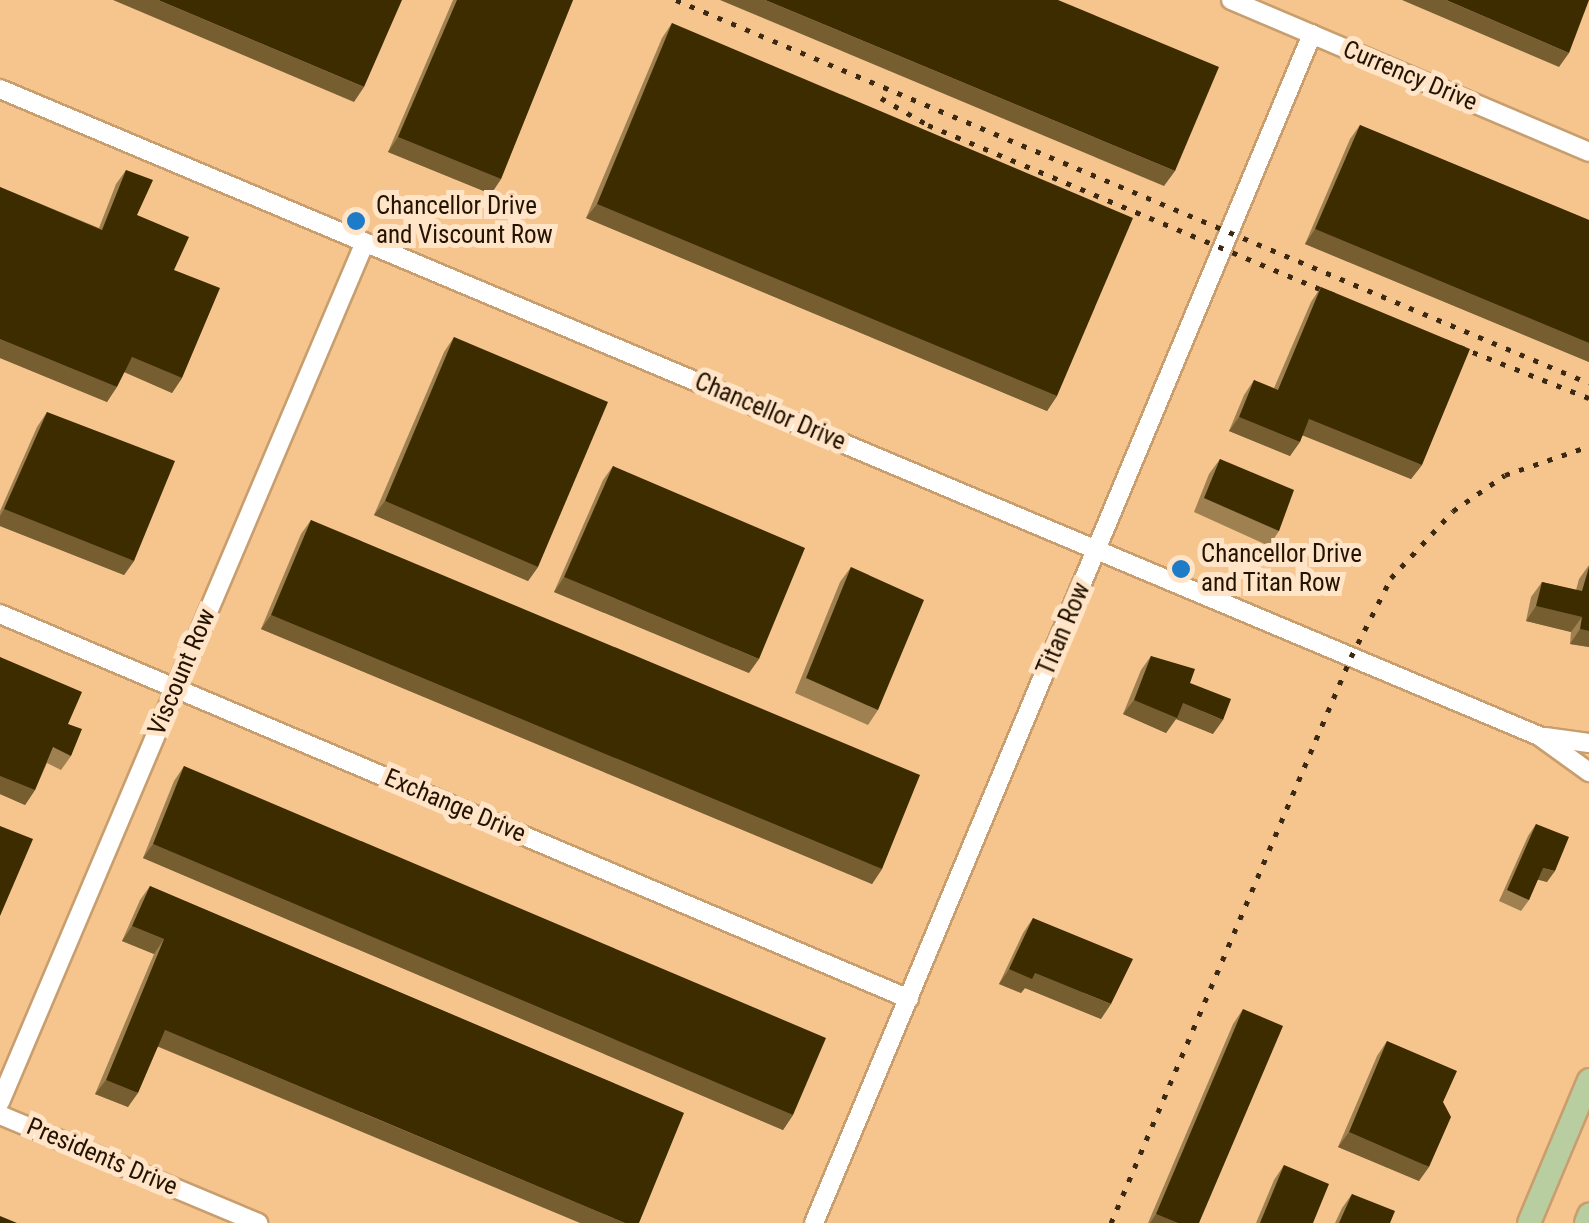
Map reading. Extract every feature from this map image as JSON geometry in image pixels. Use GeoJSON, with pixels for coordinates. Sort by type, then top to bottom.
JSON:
{"type":"FeatureCollection","features":[{"type":"Feature","properties":{"kind":"main road"},"geometry":{"type":"LineString","coordinates":[[1529,1223],[1589,1080]]}},
{"type":"Feature","properties":{"kind":"main road"},"geometry":{"type":"LineString","coordinates":[[1586,1223],[1589,1215]]}},
{"type":"Feature","properties":{"kind":"street","name":"Currency Drive"},"geometry":{"type":"LineString","coordinates":[[1231,0],[1589,152]]}},
{"type":"Feature","properties":{"kind":"street","name":"Titan Row"},"geometry":{"type":"LineString","coordinates":[[814,1223],[1312,34]]}},
{"type":"Feature","properties":{"kind":"street","name":"Chancellor Drive"},"geometry":{"type":"LineString","coordinates":[[0,89],[1539,736],[1589,772]]}},
{"type":"Feature","properties":{"kind":"street","name":"Viscount Row"},"geometry":{"type":"LineString","coordinates":[[0,1102],[365,242]]}},
{"type":"Feature","properties":{"kind":"street","name":"Exchange Drive"},"geometry":{"type":"LineString","coordinates":[[0,614],[909,998]]}},
{"type":"Feature","properties":{"kind":"street","name":"Chancellor Drive"},"geometry":{"type":"LineString","coordinates":[[1539,736],[1589,743]]}},
{"type":"Feature","properties":{"kind":"street","name":"Presidents Drive"},"geometry":{"type":"LineString","coordinates":[[0,1115],[258,1223]]}},
{"type":"Feature","properties":{"kind":"shaded area"},"geometry":{"type":"Polygon","coordinates":[[[0,0],[1589,0],[1589,1223],[0,1223],[0,0]]]}},
{"type":"Feature","properties":{"kind":"building"},"geometry":{"type":"Polygon","coordinates":[[[158,0],[402,0],[364,87],[158,0]]]}},
{"type":"Feature","properties":{"kind":"building"},"geometry":{"type":"Polygon","coordinates":[[[457,0],[573,0],[501,179],[398,137],[457,0]]]}},
{"type":"Feature","properties":{"kind":"building"},"geometry":{"type":"Polygon","coordinates":[[[765,0],[1058,0],[1219,67],[1175,171],[765,0]]]}},
{"type":"Feature","properties":{"kind":"building"},"geometry":{"type":"Polygon","coordinates":[[[1446,0],[1589,0],[1569,53],[1446,0]]]}},
{"type":"Feature","properties":{"kind":"building"},"geometry":{"type":"Polygon","coordinates":[[[672,23],[1133,218],[1057,396],[597,204],[672,23]]]}},
{"type":"Feature","properties":{"kind":"building"},"geometry":{"type":"Polygon","coordinates":[[[1360,125],[1589,220],[1589,343],[1315,229],[1360,125]]]}},
{"type":"Feature","properties":{"kind":"building"},"geometry":{"type":"Polygon","coordinates":[[[126,170],[153,180],[137,215],[189,237],[174,270],[220,288],[182,378],[132,357],[117,387],[0,339],[0,187],[102,230],[126,170]]]}},
{"type":"Feature","properties":{"kind":"building"},"geometry":{"type":"Polygon","coordinates":[[[1321,287],[1470,349],[1422,465],[1309,419],[1300,442],[1239,417],[1254,380],[1278,390],[1321,287]]]}},
{"type":"Feature","properties":{"kind":"building"},"geometry":{"type":"Polygon","coordinates":[[[454,337],[608,402],[538,567],[385,501],[454,337]]]}},
{"type":"Feature","properties":{"kind":"building"},"geometry":{"type":"Polygon","coordinates":[[[47,412],[175,461],[134,561],[4,509],[47,412]]]}},
{"type":"Feature","properties":{"kind":"building"},"geometry":{"type":"Polygon","coordinates":[[[1220,459],[1294,490],[1279,531],[1204,498],[1220,459]]]}},
{"type":"Feature","properties":{"kind":"building"},"geometry":{"type":"Polygon","coordinates":[[[613,466],[805,548],[759,659],[564,577],[613,466]]]}},
{"type":"Feature","properties":{"kind":"building"},"geometry":{"type":"Polygon","coordinates":[[[311,520],[920,775],[882,869],[271,615],[311,520]]]}},
{"type":"Feature","properties":{"kind":"building"},"geometry":{"type":"Polygon","coordinates":[[[851,567],[924,600],[878,710],[806,678],[851,567]]]}},
{"type":"Feature","properties":{"kind":"building"},"geometry":{"type":"Polygon","coordinates":[[[1589,567],[1589,631],[1580,629],[1582,617],[1536,606],[1542,582],[1582,591],[1589,567]]]}},
{"type":"Feature","properties":{"kind":"building"},"geometry":{"type":"Polygon","coordinates":[[[1151,656],[1195,669],[1190,683],[1231,699],[1223,720],[1183,703],[1177,718],[1134,700],[1151,656]]]}},
{"type":"Feature","properties":{"kind":"building"},"geometry":{"type":"Polygon","coordinates":[[[0,657],[82,692],[68,724],[82,729],[71,756],[53,747],[35,790],[0,776],[0,657]]]}},
{"type":"Feature","properties":{"kind":"building"},"geometry":{"type":"Polygon","coordinates":[[[184,766],[826,1038],[793,1115],[153,844],[184,766]]]}},
{"type":"Feature","properties":{"kind":"building"},"geometry":{"type":"Polygon","coordinates":[[[1536,824],[1569,837],[1555,871],[1543,868],[1529,900],[1507,890],[1536,824]]]}},
{"type":"Feature","properties":{"kind":"building"},"geometry":{"type":"Polygon","coordinates":[[[0,826],[33,839],[0,916],[0,826]]]}},
{"type":"Feature","properties":{"kind":"building"},"geometry":{"type":"Polygon","coordinates":[[[150,886],[684,1113],[639,1223],[625,1223],[165,1030],[138,1093],[106,1080],[164,939],[132,926],[150,886]]]}},
{"type":"Feature","properties":{"kind":"building"},"geometry":{"type":"Polygon","coordinates":[[[1033,918],[1133,959],[1111,1004],[1035,973],[1032,979],[1009,969],[1033,918]]]}},
{"type":"Feature","properties":{"kind":"building"},"geometry":{"type":"Polygon","coordinates":[[[1243,1009],[1283,1026],[1199,1223],[1178,1223],[1156,1214],[1243,1009]]]}},
{"type":"Feature","properties":{"kind":"building"},"geometry":{"type":"Polygon","coordinates":[[[1387,1041],[1457,1071],[1443,1102],[1451,1117],[1429,1167],[1349,1132],[1387,1041]]]}},
{"type":"Feature","properties":{"kind":"building"},"geometry":{"type":"Polygon","coordinates":[[[1284,1165],[1329,1184],[1313,1223],[1260,1223],[1284,1165]]]}},
{"type":"Feature","properties":{"kind":"building"},"geometry":{"type":"Polygon","coordinates":[[[1352,1194],[1395,1211],[1390,1223],[1339,1223],[1352,1194]]]}},
{"type":"Feature","properties":{"kind":"railway"},"geometry":{"type":"LineString","coordinates":[[676,0],[1589,383]]}},
{"type":"Feature","properties":{"kind":"railway"},"geometry":{"type":"LineString","coordinates":[[881,98],[928,125],[1343,299]]}},
{"type":"Feature","properties":{"kind":"railway"},"geometry":{"type":"LineString","coordinates":[[1445,341],[1589,398]]}},
{"type":"Feature","properties":{"kind":"railway"},"geometry":{"type":"LineString","coordinates":[[1111,1223],[1351,657],[1391,578],[1453,511],[1505,475],[1589,446]]}},
{"type":"Feature","properties":{"kind":"place","name":"Chancellor Drive and Viscount Row"},"geometry":{"type":"Point","coordinates":[356,221]}},
{"type":"Feature","properties":{"kind":"place","name":"Chancellor Drive and Titan Row"},"geometry":{"type":"Point","coordinates":[1181,569]}}]}
